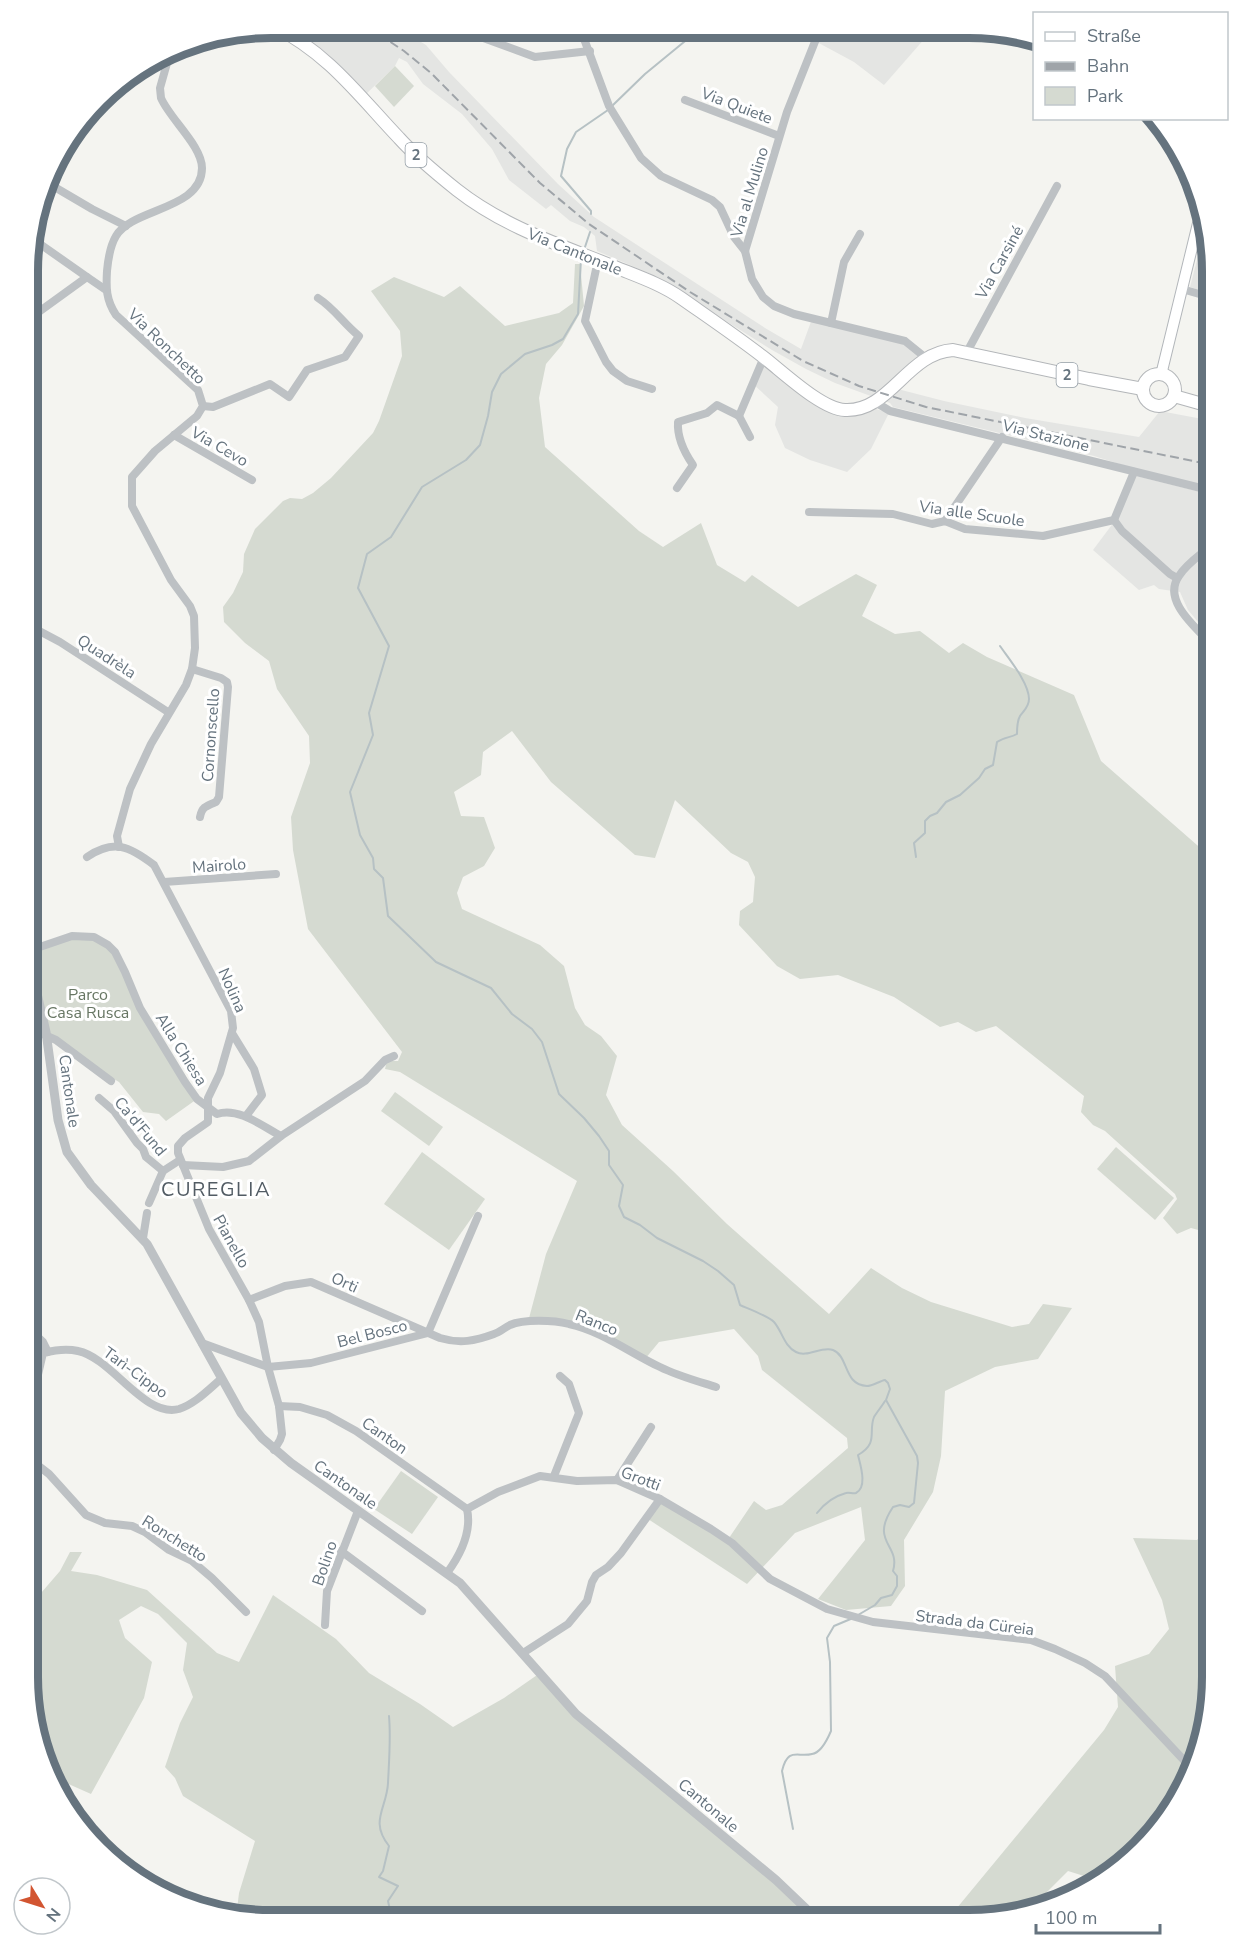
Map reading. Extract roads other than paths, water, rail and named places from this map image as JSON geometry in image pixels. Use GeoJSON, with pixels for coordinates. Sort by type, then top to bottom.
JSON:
{"type":"FeatureCollection","features":[{"type":"Feature","properties":{"kind":"main road","name":"Via Cantonale"},"geometry":{"type":"LineString","coordinates":[[294,38],[326,60],[363,97],[400,140],[465,196],[505,222],[660,286],[678,296],[830,406],[852,409],[874,402],[926,358]]}},
{"type":"Feature","properties":{"kind":"main road"},"geometry":{"type":"LineString","coordinates":[[1161,375],[1198,224]]}},
{"type":"Feature","properties":{"kind":"main road","name":"2"},"geometry":{"type":"LineString","coordinates":[[926,358],[947,351],[967,352],[1089,380],[1143,389]]}},
{"type":"Feature","properties":{"kind":"main road"},"geometry":{"type":"LineString","coordinates":[[1161,375],[1172,381],[1174,396],[1166,404],[1155,406],[1145,398],[1143,389],[1151,377],[1161,375]]}},
{"type":"Feature","properties":{"kind":"main road"},"geometry":{"type":"LineString","coordinates":[[1174,396],[1202,404]]}},
{"type":"Feature","properties":{"kind":"street"},"geometry":{"type":"LineString","coordinates":[[483,38],[535,57],[591,51]]}},
{"type":"Feature","properties":{"kind":"street"},"geometry":{"type":"LineString","coordinates":[[585,38],[610,108],[641,158],[653,170],[720,207],[734,237],[745,251]]}},
{"type":"Feature","properties":{"kind":"street","name":"Via al Mulino"},"geometry":{"type":"LineString","coordinates":[[816,38],[779,136],[745,251],[752,279],[768,302],[782,310],[905,341],[926,358]]}},
{"type":"Feature","properties":{"kind":"street"},"geometry":{"type":"LineString","coordinates":[[53,186],[126,226],[186,197],[195,188],[202,168],[199,154],[161,98],[160,88],[167,62]]}},
{"type":"Feature","properties":{"kind":"street","name":"Via Quiete"},"geometry":{"type":"LineString","coordinates":[[685,100],[779,136]]}},
{"type":"Feature","properties":{"kind":"street","name":"Via Carsiné"},"geometry":{"type":"LineString","coordinates":[[967,352],[1057,186]]}},
{"type":"Feature","properties":{"kind":"street","name":"Via Ronchetto"},"geometry":{"type":"LineString","coordinates":[[126,226],[116,235],[108,257],[106,290],[109,305],[116,315],[198,390],[203,406],[197,416],[155,451],[132,477],[132,506],[171,580],[190,606],[195,629],[195,659],[192,669]]}},
{"type":"Feature","properties":{"kind":"street"},"geometry":{"type":"LineString","coordinates":[[831,323],[844,262],[860,234]]}},
{"type":"Feature","properties":{"kind":"street"},"geometry":{"type":"LineString","coordinates":[[39,243],[106,290]]}},
{"type":"Feature","properties":{"kind":"street"},"geometry":{"type":"LineString","coordinates":[[589,257],[585,321],[613,371],[627,381],[652,389]]}},
{"type":"Feature","properties":{"kind":"street"},"geometry":{"type":"LineString","coordinates":[[38,313],[87,277]]}},
{"type":"Feature","properties":{"kind":"street"},"geometry":{"type":"LineString","coordinates":[[1182,289],[1202,295]]}},
{"type":"Feature","properties":{"kind":"street"},"geometry":{"type":"LineString","coordinates":[[203,406],[213,407],[270,384],[288,397],[307,370],[345,357],[359,336],[345,325],[332,307],[318,298]]}},
{"type":"Feature","properties":{"kind":"street"},"geometry":{"type":"LineString","coordinates":[[739,416],[764,357]]}},
{"type":"Feature","properties":{"kind":"street","name":"Via Stazione"},"geometry":{"type":"LineString","coordinates":[[874,402],[890,411],[1202,488]]}},
{"type":"Feature","properties":{"kind":"street"},"geometry":{"type":"LineString","coordinates":[[677,488],[693,465],[685,453],[677,431],[678,422],[707,413],[717,405],[739,416],[750,437]]}},
{"type":"Feature","properties":{"kind":"street","name":"Via Cevo"},"geometry":{"type":"LineString","coordinates":[[174,435],[252,480]]}},
{"type":"Feature","properties":{"kind":"street"},"geometry":{"type":"LineString","coordinates":[[945,521],[1002,438]]}},
{"type":"Feature","properties":{"kind":"street"},"geometry":{"type":"LineString","coordinates":[[1134,472],[1114,520],[1122,531],[1177,578]]}},
{"type":"Feature","properties":{"kind":"street","name":"Via alle Scuole"},"geometry":{"type":"LineString","coordinates":[[809,512],[893,514],[932,524],[945,521],[965,529],[1043,536],[1114,520]]}},
{"type":"Feature","properties":{"kind":"street"},"geometry":{"type":"LineString","coordinates":[[1202,553],[1177,578],[1174,592],[1178,606],[1202,633]]}},
{"type":"Feature","properties":{"kind":"street","name":"Quadrèla"},"geometry":{"type":"LineString","coordinates":[[38,631],[168,712]]}},
{"type":"Feature","properties":{"kind":"street"},"geometry":{"type":"LineString","coordinates":[[87,856],[110,845],[119,847],[117,836],[130,789],[168,712],[186,685],[192,669]]}},
{"type":"Feature","properties":{"kind":"street","name":"Cornonscello"},"geometry":{"type":"LineString","coordinates":[[192,669],[221,678],[227,682],[228,687],[219,797],[216,802],[202,810],[200,818]]}},
{"type":"Feature","properties":{"kind":"street","name":"Nolina"},"geometry":{"type":"LineString","coordinates":[[119,847],[142,856],[154,865],[231,1011],[234,1023],[220,1073],[208,1098],[208,1122],[185,1138],[178,1146],[182,1162]]}},
{"type":"Feature","properties":{"kind":"street","name":"Mairolo"},"geometry":{"type":"LineString","coordinates":[[164,882],[276,874]]}},
{"type":"Feature","properties":{"kind":"street","name":"Alla Chiesa"},"geometry":{"type":"LineString","coordinates":[[38,949],[72,936],[94,936],[108,945],[115,952],[140,1008],[197,1099],[217,1114],[226,1111],[246,1116],[281,1136]]}},
{"type":"Feature","properties":{"kind":"street","name":"Cantonale"},"geometry":{"type":"LineString","coordinates":[[38,998],[46,1034],[58,1120],[67,1152],[91,1185],[142,1238],[241,1413],[274,1450],[447,1573],[472,1594],[576,1714],[776,1880],[807,1910]]}},
{"type":"Feature","properties":{"kind":"street"},"geometry":{"type":"LineString","coordinates":[[232,1033],[254,1069],[262,1095],[246,1116]]}},
{"type":"Feature","properties":{"kind":"street"},"geometry":{"type":"LineString","coordinates":[[38,1037],[46,1034],[56,1040],[111,1081]]}},
{"type":"Feature","properties":{"kind":"street"},"geometry":{"type":"LineString","coordinates":[[148,1203],[163,1172],[182,1162],[224,1167],[249,1161],[281,1136],[365,1081],[385,1060],[394,1056]]}},
{"type":"Feature","properties":{"kind":"street","name":"Ca'd'Fund"},"geometry":{"type":"LineString","coordinates":[[99,1098],[114,1111],[143,1149],[146,1157],[163,1172]]}},
{"type":"Feature","properties":{"kind":"street","name":"Pianello"},"geometry":{"type":"LineString","coordinates":[[182,1162],[209,1229],[260,1322],[268,1367],[279,1406],[282,1434],[274,1450]]}},
{"type":"Feature","properties":{"kind":"street"},"geometry":{"type":"LineString","coordinates":[[142,1238],[147,1213]]}},
{"type":"Feature","properties":{"kind":"street","name":"Bel Bosco"},"geometry":{"type":"LineString","coordinates":[[202,1343],[268,1367],[311,1363],[428,1333],[478,1216]]}},
{"type":"Feature","properties":{"kind":"street","name":"Orti"},"geometry":{"type":"LineString","coordinates":[[249,1300],[285,1286],[311,1282],[428,1333]]}},
{"type":"Feature","properties":{"kind":"street","name":"Ranco"},"geometry":{"type":"LineString","coordinates":[[428,1333],[455,1342],[468,1342],[495,1334],[511,1324],[546,1321],[569,1324],[610,1340],[662,1368],[716,1387]]}},
{"type":"Feature","properties":{"kind":"street"},"geometry":{"type":"LineString","coordinates":[[38,1337],[43,1342],[45,1352],[38,1376]]}},
{"type":"Feature","properties":{"kind":"street","name":"Tarì-Cippo"},"geometry":{"type":"LineString","coordinates":[[38,1354],[79,1351],[92,1356],[152,1404],[164,1410],[184,1407],[221,1379]]}},
{"type":"Feature","properties":{"kind":"street"},"geometry":{"type":"LineString","coordinates":[[554,1476],[579,1413],[569,1384],[560,1376]]}},
{"type":"Feature","properties":{"kind":"street","name":"Canton"},"geometry":{"type":"LineString","coordinates":[[279,1406],[300,1407],[327,1415],[356,1431],[467,1509]]}},
{"type":"Feature","properties":{"kind":"street"},"geometry":{"type":"LineString","coordinates":[[617,1480],[651,1426]]}},
{"type":"Feature","properties":{"kind":"street","name":"Ronchetto"},"geometry":{"type":"LineString","coordinates":[[38,1465],[86,1515],[99,1521],[132,1526],[145,1532],[169,1550],[192,1561],[246,1612]]}},
{"type":"Feature","properties":{"kind":"street","name":"Grotti"},"geometry":{"type":"LineString","coordinates":[[467,1509],[498,1492],[540,1476],[554,1476],[578,1481],[617,1480],[660,1499],[732,1543],[762,1572],[784,1587],[818,1605],[849,1616]]}},
{"type":"Feature","properties":{"kind":"street"},"geometry":{"type":"LineString","coordinates":[[523,1653],[555,1634],[574,1617],[587,1601],[596,1575],[608,1567],[621,1553],[660,1499]]}},
{"type":"Feature","properties":{"kind":"street"},"geometry":{"type":"LineString","coordinates":[[447,1573],[462,1549],[470,1522],[467,1509]]}},
{"type":"Feature","properties":{"kind":"street","name":"Bolino"},"geometry":{"type":"LineString","coordinates":[[325,1625],[327,1591],[358,1511]]}},
{"type":"Feature","properties":{"kind":"street"},"geometry":{"type":"LineString","coordinates":[[341,1551],[422,1611]]}},
{"type":"Feature","properties":{"kind":"street","name":"Strada da Cüreia"},"geometry":{"type":"LineString","coordinates":[[849,1616],[873,1622],[1031,1640],[1055,1649],[1085,1663],[1105,1676],[1186,1763]]}},
{"type":"Feature","properties":{"kind":"waterway"},"geometry":{"type":"LineString","coordinates":[[612,106],[645,74],[689,38]]}},
{"type":"Feature","properties":{"kind":"waterway"},"geometry":{"type":"LineString","coordinates":[[591,214],[591,211],[561,176],[567,149],[576,132],[608,110]]}},
{"type":"Feature","properties":{"kind":"waterway"},"geometry":{"type":"LineString","coordinates":[[584,250],[590,232]]}},
{"type":"Feature","properties":{"kind":"waterway"},"geometry":{"type":"LineString","coordinates":[[581,259],[578,314],[563,339],[525,354],[501,374],[492,392],[480,445],[466,460],[422,487],[391,537],[367,554],[358,588],[389,646],[369,713],[373,735],[350,792],[360,835],[373,858],[374,869],[383,878],[388,916],[436,962],[491,988],[512,1014],[532,1029],[542,1042],[559,1094],[584,1118],[609,1151],[609,1165],[623,1185],[619,1206],[624,1217],[718,1271],[734,1285],[740,1305],[774,1322],[786,1342],[796,1352],[805,1354],[824,1349],[833,1350],[842,1358],[854,1381],[867,1386],[885,1380],[888,1383],[890,1389],[886,1400],[917,1456],[914,1503],[909,1507],[900,1505],[893,1507],[884,1528],[893,1555],[893,1571],[897,1576],[897,1586],[892,1595],[881,1598],[875,1605],[858,1615]]}},
{"type":"Feature","properties":{"kind":"waterway"},"geometry":{"type":"LineString","coordinates":[[916,857],[914,843],[925,833],[925,821],[937,813],[946,802],[960,795],[979,778],[985,769],[993,765],[997,742],[1017,734],[1019,718],[1028,704],[1028,693],[1018,671],[1000,646]]}},
{"type":"Feature","properties":{"kind":"waterway"},"geometry":{"type":"LineString","coordinates":[[817,1513],[838,1496],[856,1493],[860,1490],[862,1475],[858,1455],[869,1446],[872,1437],[872,1422],[885,1401]]}},
{"type":"Feature","properties":{"kind":"waterway"},"geometry":{"type":"LineString","coordinates":[[793,1829],[782,1771],[784,1763],[790,1756],[815,1753],[824,1745],[830,1734],[830,1662],[827,1638],[834,1626],[853,1618]]}},
{"type":"Feature","properties":{"kind":"waterway"},"geometry":{"type":"LineString","coordinates":[[389,1716],[388,1783],[380,1822],[380,1829],[389,1846],[383,1871],[379,1877],[398,1886],[388,1901],[390,1910]]}},
{"type":"Feature","properties":{"kind":"railway"},"geometry":{"type":"LineString","coordinates":[[384,38],[431,73],[540,183],[589,224],[690,292],[803,361],[859,386],[926,407],[1202,463]]}},
{"type":"Feature","properties":{"kind":"district","name":"CUREGLIA"},"geometry":{"type":"Point","coordinates":[216,1189]}},
{"type":"Feature","properties":{"kind":"park label","name":"Parco Casa Rusca"},"geometry":{"type":"Point","coordinates":[88,1003]}}]}
